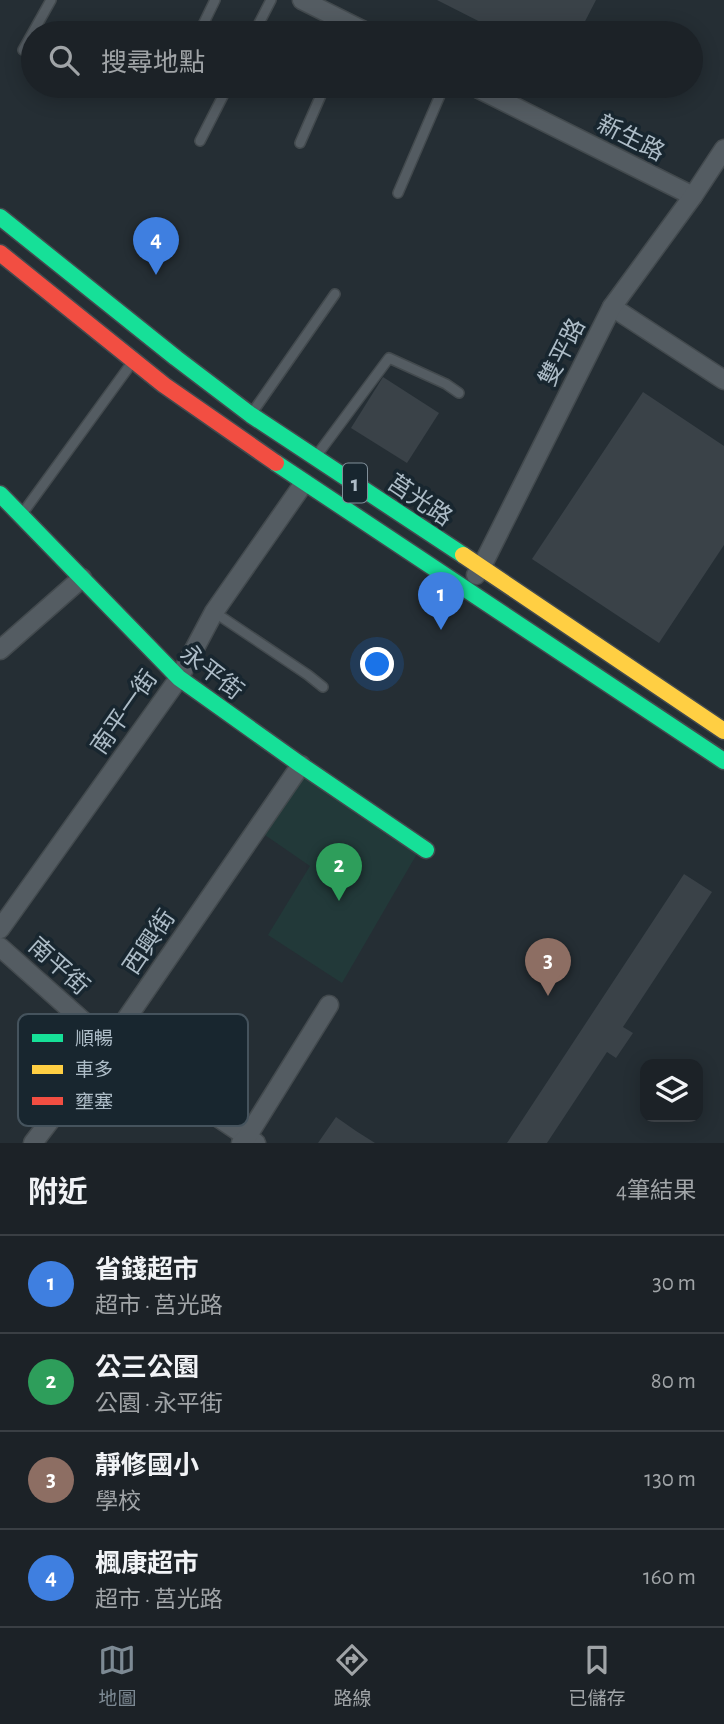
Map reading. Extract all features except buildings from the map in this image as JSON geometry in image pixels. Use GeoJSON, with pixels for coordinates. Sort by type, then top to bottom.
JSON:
{"type":"FeatureCollection","features":[{"type":"Feature","properties":{"kind":"main road","name":"莒光路"},"geometry":{"type":"LineString","coordinates":[[0,217],[251,415],[724,732]]}},
{"type":"Feature","properties":{"kind":"main road","name":"莒光路"},"geometry":{"type":"LineString","coordinates":[[0,253],[164,385],[303,483],[724,761]]}},
{"type":"Feature","properties":{"kind":"main road","name":"永平街"},"geometry":{"type":"LineString","coordinates":[[0,494],[178,678],[426,850]]}},
{"type":"Feature","properties":{"kind":"street"},"geometry":{"type":"LineString","coordinates":[[302,0],[337,21]]}},
{"type":"Feature","properties":{"kind":"street","name":"新生路"},"geometry":{"type":"LineString","coordinates":[[497,98],[693,196]]}},
{"type":"Feature","properties":{"kind":"street","name":"雙平路"},"geometry":{"type":"LineString","coordinates":[[466,589],[481,568],[612,307],[724,149]]}},
{"type":"Feature","properties":{"kind":"street"},"geometry":{"type":"LineString","coordinates":[[612,307],[724,380]]}},
{"type":"Feature","properties":{"kind":"street","name":"南平一街"},"geometry":{"type":"LineString","coordinates":[[0,929],[178,678],[214,612],[303,483]]}},
{"type":"Feature","properties":{"kind":"street"},"geometry":{"type":"LineString","coordinates":[[0,650],[82,578]]}},
{"type":"Feature","properties":{"kind":"street","name":"西興街"},"geometry":{"type":"LineString","coordinates":[[130,1014],[300,765]]}},
{"type":"Feature","properties":{"kind":"street","name":"南平街"},"geometry":{"type":"LineString","coordinates":[[0,947],[75,1014]]}},
{"type":"Feature","properties":{"kind":"street"},"geometry":{"type":"LineString","coordinates":[[248,1141],[329,1005]]}},
{"type":"Feature","properties":{"kind":"street","name":"西興街"},"geometry":{"type":"LineString","coordinates":[[33,1143],[46,1126]]}},
{"type":"Feature","properties":{"kind":"street","name":"南平街"},"geometry":{"type":"LineString","coordinates":[[227,1126],[248,1141]]}},
{"type":"Feature","properties":{"kind":"lane"},"geometry":{"type":"LineString","coordinates":[[39,21],[51,0]]}},
{"type":"Feature","properties":{"kind":"lane"},"geometry":{"type":"LineString","coordinates":[[204,21],[215,0]]}},
{"type":"Feature","properties":{"kind":"lane"},"geometry":{"type":"LineString","coordinates":[[260,21],[271,0]]}},
{"type":"Feature","properties":{"kind":"lane"},"geometry":{"type":"LineString","coordinates":[[200,141],[222,98]]}},
{"type":"Feature","properties":{"kind":"lane"},"geometry":{"type":"LineString","coordinates":[[300,143],[320,98]]}},
{"type":"Feature","properties":{"kind":"lane"},"geometry":{"type":"LineString","coordinates":[[398,192],[439,98]]}},
{"type":"Feature","properties":{"kind":"lane"},"geometry":{"type":"LineString","coordinates":[[251,415],[335,294]]}},
{"type":"Feature","properties":{"kind":"lane"},"geometry":{"type":"LineString","coordinates":[[316,457],[389,358],[446,384],[458,393]]}},
{"type":"Feature","properties":{"kind":"lane"},"geometry":{"type":"LineString","coordinates":[[21,516],[134,360]]}},
{"type":"Feature","properties":{"kind":"lane"},"geometry":{"type":"LineString","coordinates":[[214,612],[323,687]]}},
{"type":"Feature","properties":{"kind":"green space"},"geometry":{"type":"Polygon","coordinates":[[[303,772],[418,852],[342,983],[268,935],[310,866],[265,835],[303,772]]]}},
{"type":"Feature","properties":{"kind":"traffic: fast"},"geometry":{"type":"LineString","coordinates":[[0,217],[251,415],[463,555]]}},
{"type":"Feature","properties":{"kind":"traffic: fast"},"geometry":{"type":"LineString","coordinates":[[276,463],[724,761]]}},
{"type":"Feature","properties":{"kind":"traffic: fast"},"geometry":{"type":"LineString","coordinates":[[0,494],[179,678],[426,850]]}},
{"type":"Feature","properties":{"kind":"traffic: slow"},"geometry":{"type":"LineString","coordinates":[[463,555],[724,731]]}},
{"type":"Feature","properties":{"kind":"traffic: jam"},"geometry":{"type":"LineString","coordinates":[[0,253],[164,385],[276,463]]}},
{"type":"Feature","properties":{"kind":"place","name":"楓康超市"},"geometry":{"type":"Point","coordinates":[156,275]}},
{"type":"Feature","properties":{"kind":"place","name":"省錢超市"},"geometry":{"type":"Point","coordinates":[441,630]}},
{"type":"Feature","properties":{"kind":"place","name":"公三公園"},"geometry":{"type":"Point","coordinates":[339,901]}},
{"type":"Feature","properties":{"kind":"place","name":"靜修國小"},"geometry":{"type":"Point","coordinates":[548,996]}}]}
